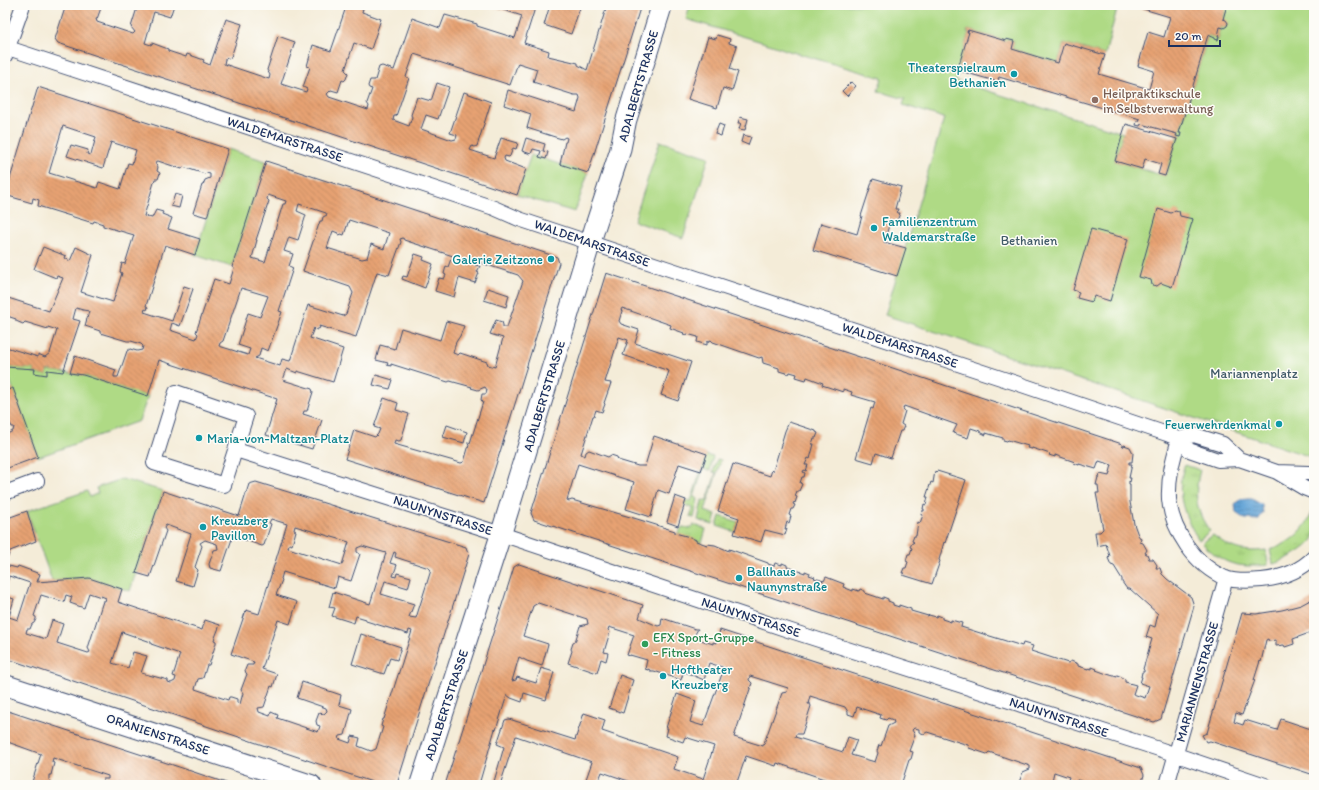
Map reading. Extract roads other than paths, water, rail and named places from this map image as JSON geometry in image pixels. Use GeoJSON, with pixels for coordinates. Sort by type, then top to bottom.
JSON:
{"type":"FeatureCollection","features":[{"type":"Feature","properties":{"kind":"street"},"geometry":{"type":"LineString","coordinates":[[6,50],[22,5]]}},
{"type":"Feature","properties":{"kind":"street","name":"ADALBERTSTRASSE"},"geometry":{"type":"LineString","coordinates":[[420,785],[501,534],[590,243],[620,151],[626,120],[662,5]]}},
{"type":"Feature","properties":{"kind":"street","name":"WALDEMARSTRASSE"},"geometry":{"type":"LineString","coordinates":[[6,50],[488,206],[519,219],[590,243],[1023,386],[1179,439],[1189,450],[1206,456],[1218,460],[1239,459],[1277,472],[1304,488],[1314,492]]}},
{"type":"Feature","properties":{"kind":"street"},"geometry":{"type":"LineString","coordinates":[[176,392],[246,416],[236,450],[224,485],[154,462],[176,392]]}},
{"type":"Feature","properties":{"kind":"street"},"geometry":{"type":"LineString","coordinates":[[1179,439],[1170,472],[1169,499],[1172,514],[1182,539],[1200,560],[1214,572],[1226,578],[1243,581],[1274,579],[1304,566],[1314,557]]}},
{"type":"Feature","properties":{"kind":"street","name":"NAUNYNSTRASSE"},"geometry":{"type":"LineString","coordinates":[[236,450],[501,534],[791,631],[1176,754],[1265,785]]}},
{"type":"Feature","properties":{"kind":"street","name":"WALDEMARSTRASSE"},"geometry":{"type":"LineString","coordinates":[[1277,472],[1314,474]]}},
{"type":"Feature","properties":{"kind":"street"},"geometry":{"type":"LineString","coordinates":[[5,493],[37,481]]}},
{"type":"Feature","properties":{"kind":"street","name":"MARIANNENSTRASSE"},"geometry":{"type":"LineString","coordinates":[[1167,785],[1226,578]]}},
{"type":"Feature","properties":{"kind":"street","name":"ORANIENSTRASSE"},"geometry":{"type":"LineString","coordinates":[[5,685],[311,785]]}},
{"type":"Feature","properties":{"kind":"water"},"geometry":{"type":"Polygon","coordinates":[[[1240,499],[1252,499],[1262,505],[1263,513],[1258,520],[1245,519],[1236,513],[1235,504],[1240,499]]]}},
{"type":"Feature","properties":{"kind":"place","name":"Theaterspielraum Bethanien"},"geometry":{"type":"Point","coordinates":[1014,74]}},
{"type":"Feature","properties":{"kind":"place","name":"Heilpraktikschule in Selbstverwaltung"},"geometry":{"type":"Point","coordinates":[1095,100]}},
{"type":"Feature","properties":{"kind":"place","name":"Familienzentrum Waldemarstraße"},"geometry":{"type":"Point","coordinates":[874,228]}},
{"type":"Feature","properties":{"kind":"place","name":"Galerie Zeitzone"},"geometry":{"type":"Point","coordinates":[551,259]}},
{"type":"Feature","properties":{"kind":"place","name":"Feuerwehrdenkmal"},"geometry":{"type":"Point","coordinates":[1279,424]}},
{"type":"Feature","properties":{"kind":"place","name":"Maria-von-Maltzan-Platz"},"geometry":{"type":"Point","coordinates":[199,438]}},
{"type":"Feature","properties":{"kind":"place","name":"Kreuzberg Pavillon"},"geometry":{"type":"Point","coordinates":[203,527]}},
{"type":"Feature","properties":{"kind":"place","name":"Ballhaus Naunynstraße"},"geometry":{"type":"Point","coordinates":[739,578]}},
{"type":"Feature","properties":{"kind":"place","name":"EFX Sport-Gruppe - Fitness"},"geometry":{"type":"Point","coordinates":[645,644]}},
{"type":"Feature","properties":{"kind":"place","name":"Hoftheater Kreuzberg"},"geometry":{"type":"Point","coordinates":[663,676]}},
{"type":"Feature","properties":{"kind":"park label","name":"Bethanien"},"geometry":{"type":"Point","coordinates":[1029,240]}},
{"type":"Feature","properties":{"kind":"park label","name":"Mariannenplatz"},"geometry":{"type":"Point","coordinates":[1254,373]}}]}
